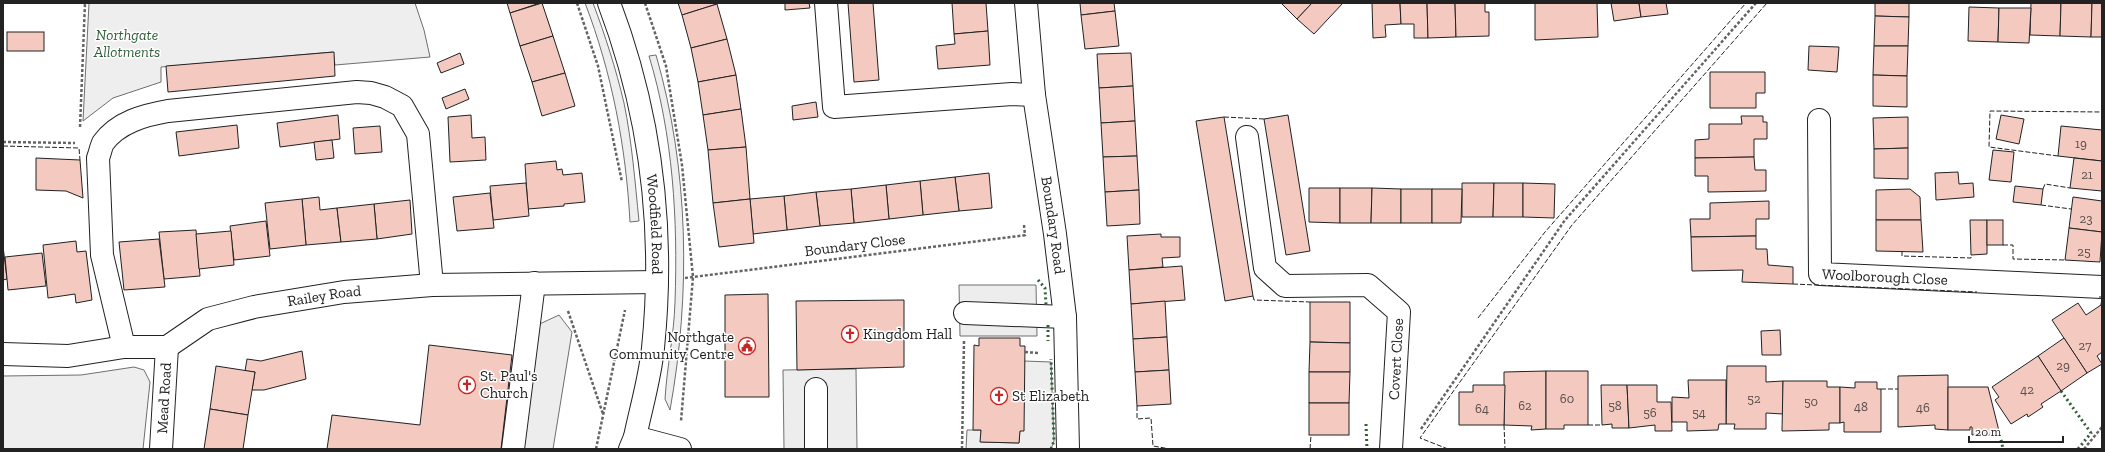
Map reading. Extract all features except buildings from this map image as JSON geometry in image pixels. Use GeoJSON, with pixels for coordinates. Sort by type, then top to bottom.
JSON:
{"type":"FeatureCollection","features":[{"type":"Feature","properties":{"kind":"street","name":"Woodfield Road"},"geometry":{"type":"LineString","coordinates":[[609,3],[635,84],[649,151],[657,222],[657,282],[653,349],[633,443]]}},
{"type":"Feature","properties":{"kind":"street"},"geometry":{"type":"LineString","coordinates":[[826,3],[834,107],[1012,94],[1034,95]]}},
{"type":"Feature","properties":{"kind":"street","name":"Boundary Road"},"geometry":{"type":"LineString","coordinates":[[1026,3],[1034,95],[1055,234],[1065,317],[1068,449]]}},
{"type":"Feature","properties":{"kind":"street"},"geometry":{"type":"LineString","coordinates":[[124,347],[102,255],[98,158],[103,143],[116,130],[140,116],[168,110],[358,92],[370,93],[385,97],[402,106],[418,134],[432,285]]}},
{"type":"Feature","properties":{"kind":"street","name":"Woolborough Close"},"geometry":{"type":"LineString","coordinates":[[1819,120],[1820,274],[2102,287]]}},
{"type":"Feature","properties":{"kind":"street","name":"Covert Close"},"geometry":{"type":"LineString","coordinates":[[1247,137],[1265,268],[1285,286],[1368,285],[1399,312],[1391,449]]}},
{"type":"Feature","properties":{"kind":"street","name":"Railey Road"},"geometry":{"type":"LineString","coordinates":[[167,347],[208,319],[254,307],[344,292],[432,285],[631,281],[657,282]]}},
{"type":"Feature","properties":{"kind":"street"},"geometry":{"type":"LineString","coordinates":[[513,449],[534,283]]}},
{"type":"Feature","properties":{"kind":"street"},"geometry":{"type":"LineString","coordinates":[[965,313],[1065,317]]}},
{"type":"Feature","properties":{"kind":"street"},"geometry":{"type":"LineString","coordinates":[[3,354],[68,356],[124,347],[167,347]]}},
{"type":"Feature","properties":{"kind":"street","name":"Mead Road"},"geometry":{"type":"LineString","coordinates":[[161,449],[167,347]]}},
{"type":"Feature","properties":{"kind":"street"},"geometry":{"type":"LineString","coordinates":[[816,389],[816,449]]}},
{"type":"Feature","properties":{"kind":"street"},"geometry":{"type":"LineString","coordinates":[[633,443],[680,449]]}},
{"type":"Feature","properties":{"kind":"path"},"geometry":{"type":"LineString","coordinates":[[79,143],[85,3]]}},
{"type":"Feature","properties":{"kind":"path"},"geometry":{"type":"LineString","coordinates":[[577,3],[598,66],[622,183]]}},
{"type":"Feature","properties":{"kind":"path"},"geometry":{"type":"LineString","coordinates":[[1418,433],[1565,220],[1756,3]]}},
{"type":"Feature","properties":{"kind":"path"},"geometry":{"type":"LineString","coordinates":[[3,142],[79,143],[98,158]]}},
{"type":"Feature","properties":{"kind":"path","name":"Boundary Close"},"geometry":{"type":"LineString","coordinates":[[657,282],[1025,235],[1055,234]]}},
{"type":"Feature","properties":{"kind":"path"},"geometry":{"type":"LineString","coordinates":[[596,449],[631,281]]}},
{"type":"Feature","properties":{"kind":"path"},"geometry":{"type":"LineString","coordinates":[[559,283],[603,415]]}},
{"type":"Feature","properties":{"kind":"path"},"geometry":{"type":"LineString","coordinates":[[962,449],[965,313]]}},
{"type":"Feature","properties":{"kind":"path"},"geometry":{"type":"LineString","coordinates":[[2084,449],[2102,427]]}},
{"type":"Feature","properties":{"kind":"green space","name":"Northgate Allotments"},"geometry":{"type":"Polygon","coordinates":[[[89,3],[415,3],[424,30],[430,57],[335,65],[333,52],[161,67],[161,82],[113,98],[83,121],[89,3]]]}},
{"type":"Feature","properties":{"kind":"green space"},"geometry":{"type":"Polygon","coordinates":[[[585,3],[593,3],[602,27],[621,90],[629,132],[639,221],[630,222],[625,166],[616,111],[603,56],[585,3]]]}},
{"type":"Feature","properties":{"kind":"green space"},"geometry":{"type":"Polygon","coordinates":[[[656,55],[667,98],[675,142],[683,232],[684,277],[681,322],[677,366],[670,410],[665,399],[675,302],[676,240],[669,147],[664,116],[649,56],[656,55]]]}},
{"type":"Feature","properties":{"kind":"green space"},"geometry":{"type":"Polygon","coordinates":[[[1024,361],[1051,362],[1054,441],[1051,449],[966,449],[967,430],[981,430],[981,442],[1019,443],[1024,361]]]}},
{"type":"Feature","properties":{"kind":"green space"},"geometry":{"type":"Polygon","coordinates":[[[134,367],[144,370],[150,382],[143,449],[3,449],[3,376],[81,375],[134,367]]]}},
{"type":"Feature","properties":{"kind":"shaded area"},"geometry":{"type":"Polygon","coordinates":[[[959,285],[1036,285],[1037,336],[960,336],[959,285]]]}},
{"type":"Feature","properties":{"kind":"shaded area"},"geometry":{"type":"Polygon","coordinates":[[[559,315],[572,332],[553,449],[501,449],[516,335],[559,315]]]}},
{"type":"Feature","properties":{"kind":"shaded area"},"geometry":{"type":"Polygon","coordinates":[[[856,369],[857,449],[784,449],[783,370],[856,369]]]}},
{"type":"Feature","properties":{"kind":"hedge"},"geometry":{"type":"LineString","coordinates":[[1038,280],[1045,288],[1046,305]]}},
{"type":"Feature","properties":{"kind":"hedge"},"geometry":{"type":"LineString","coordinates":[[1048,325],[1048,341]]}},
{"type":"Feature","properties":{"kind":"hedge"},"geometry":{"type":"LineString","coordinates":[[1051,359],[1054,441],[1051,449]]}},
{"type":"Feature","properties":{"kind":"hedge"},"geometry":{"type":"LineString","coordinates":[[2061,391],[2091,433],[2078,449]]}},
{"type":"Feature","properties":{"kind":"hedge"},"geometry":{"type":"LineString","coordinates":[[1366,424],[1367,449]]}},
{"type":"Feature","properties":{"kind":"hedge"},"geometry":{"type":"LineString","coordinates":[[2000,435],[2003,449]]}},
{"type":"Feature","properties":{"kind":"fence"},"geometry":{"type":"LineString","coordinates":[[1478,318],[1545,232],[1746,3]]}},
{"type":"Feature","properties":{"kind":"fence"},"geometry":{"type":"LineString","coordinates":[[1448,449],[1420,438],[1572,225],[1767,3]]}},
{"type":"Feature","properties":{"kind":"fence"},"geometry":{"type":"LineString","coordinates":[[2058,156],[1989,147],[1990,111],[2102,112]]}},
{"type":"Feature","properties":{"kind":"fence"},"geometry":{"type":"LineString","coordinates":[[1224,117],[1264,119]]}},
{"type":"Feature","properties":{"kind":"fence"},"geometry":{"type":"LineString","coordinates":[[3,146],[79,148],[80,160]]}},
{"type":"Feature","properties":{"kind":"fence"},"geometry":{"type":"LineString","coordinates":[[2043,189],[2045,184],[2070,188]]}},
{"type":"Feature","properties":{"kind":"fence"},"geometry":{"type":"LineString","coordinates":[[2041,205],[2071,209]]}},
{"type":"Feature","properties":{"kind":"fence"},"geometry":{"type":"LineString","coordinates":[[2003,245],[2013,245],[2013,259],[2065,260]]}},
{"type":"Feature","properties":{"kind":"fence"},"geometry":{"type":"LineString","coordinates":[[1902,251],[1902,256],[1971,258],[1971,255]]}},
{"type":"Feature","properties":{"kind":"fence"},"geometry":{"type":"LineString","coordinates":[[1793,284],[1977,292]]}},
{"type":"Feature","properties":{"kind":"fence"},"geometry":{"type":"LineString","coordinates":[[1253,296],[1254,300],[1310,302]]}},
{"type":"Feature","properties":{"kind":"fence"},"geometry":{"type":"LineString","coordinates":[[2099,297],[2102,297],[2101,305]]}},
{"type":"Feature","properties":{"kind":"fence"},"geometry":{"type":"LineString","coordinates":[[1881,389],[1898,389]]}},
{"type":"Feature","properties":{"kind":"fence"},"geometry":{"type":"LineString","coordinates":[[1137,406],[1137,419],[1151,418],[1153,446],[1170,449]]}},
{"type":"Feature","properties":{"kind":"fence"},"geometry":{"type":"LineString","coordinates":[[1504,425],[1505,449]]}},
{"type":"Feature","properties":{"kind":"fence"},"geometry":{"type":"LineString","coordinates":[[1588,425],[1602,425]]}},
{"type":"Feature","properties":{"kind":"fence"},"geometry":{"type":"LineString","coordinates":[[1310,449],[1311,435]]}},
{"type":"Feature","properties":{"kind":"place","name":"Kingdom Hall"},"geometry":{"type":"Point","coordinates":[850,334]}},
{"type":"Feature","properties":{"kind":"place","name":"Northgate Community Centre"},"geometry":{"type":"Point","coordinates":[747,346]}},
{"type":"Feature","properties":{"kind":"place","name":"St. Paul's Church"},"geometry":{"type":"Point","coordinates":[467,385]}},
{"type":"Feature","properties":{"kind":"place","name":"St Elizabeth"},"geometry":{"type":"Point","coordinates":[999,396]}}]}
